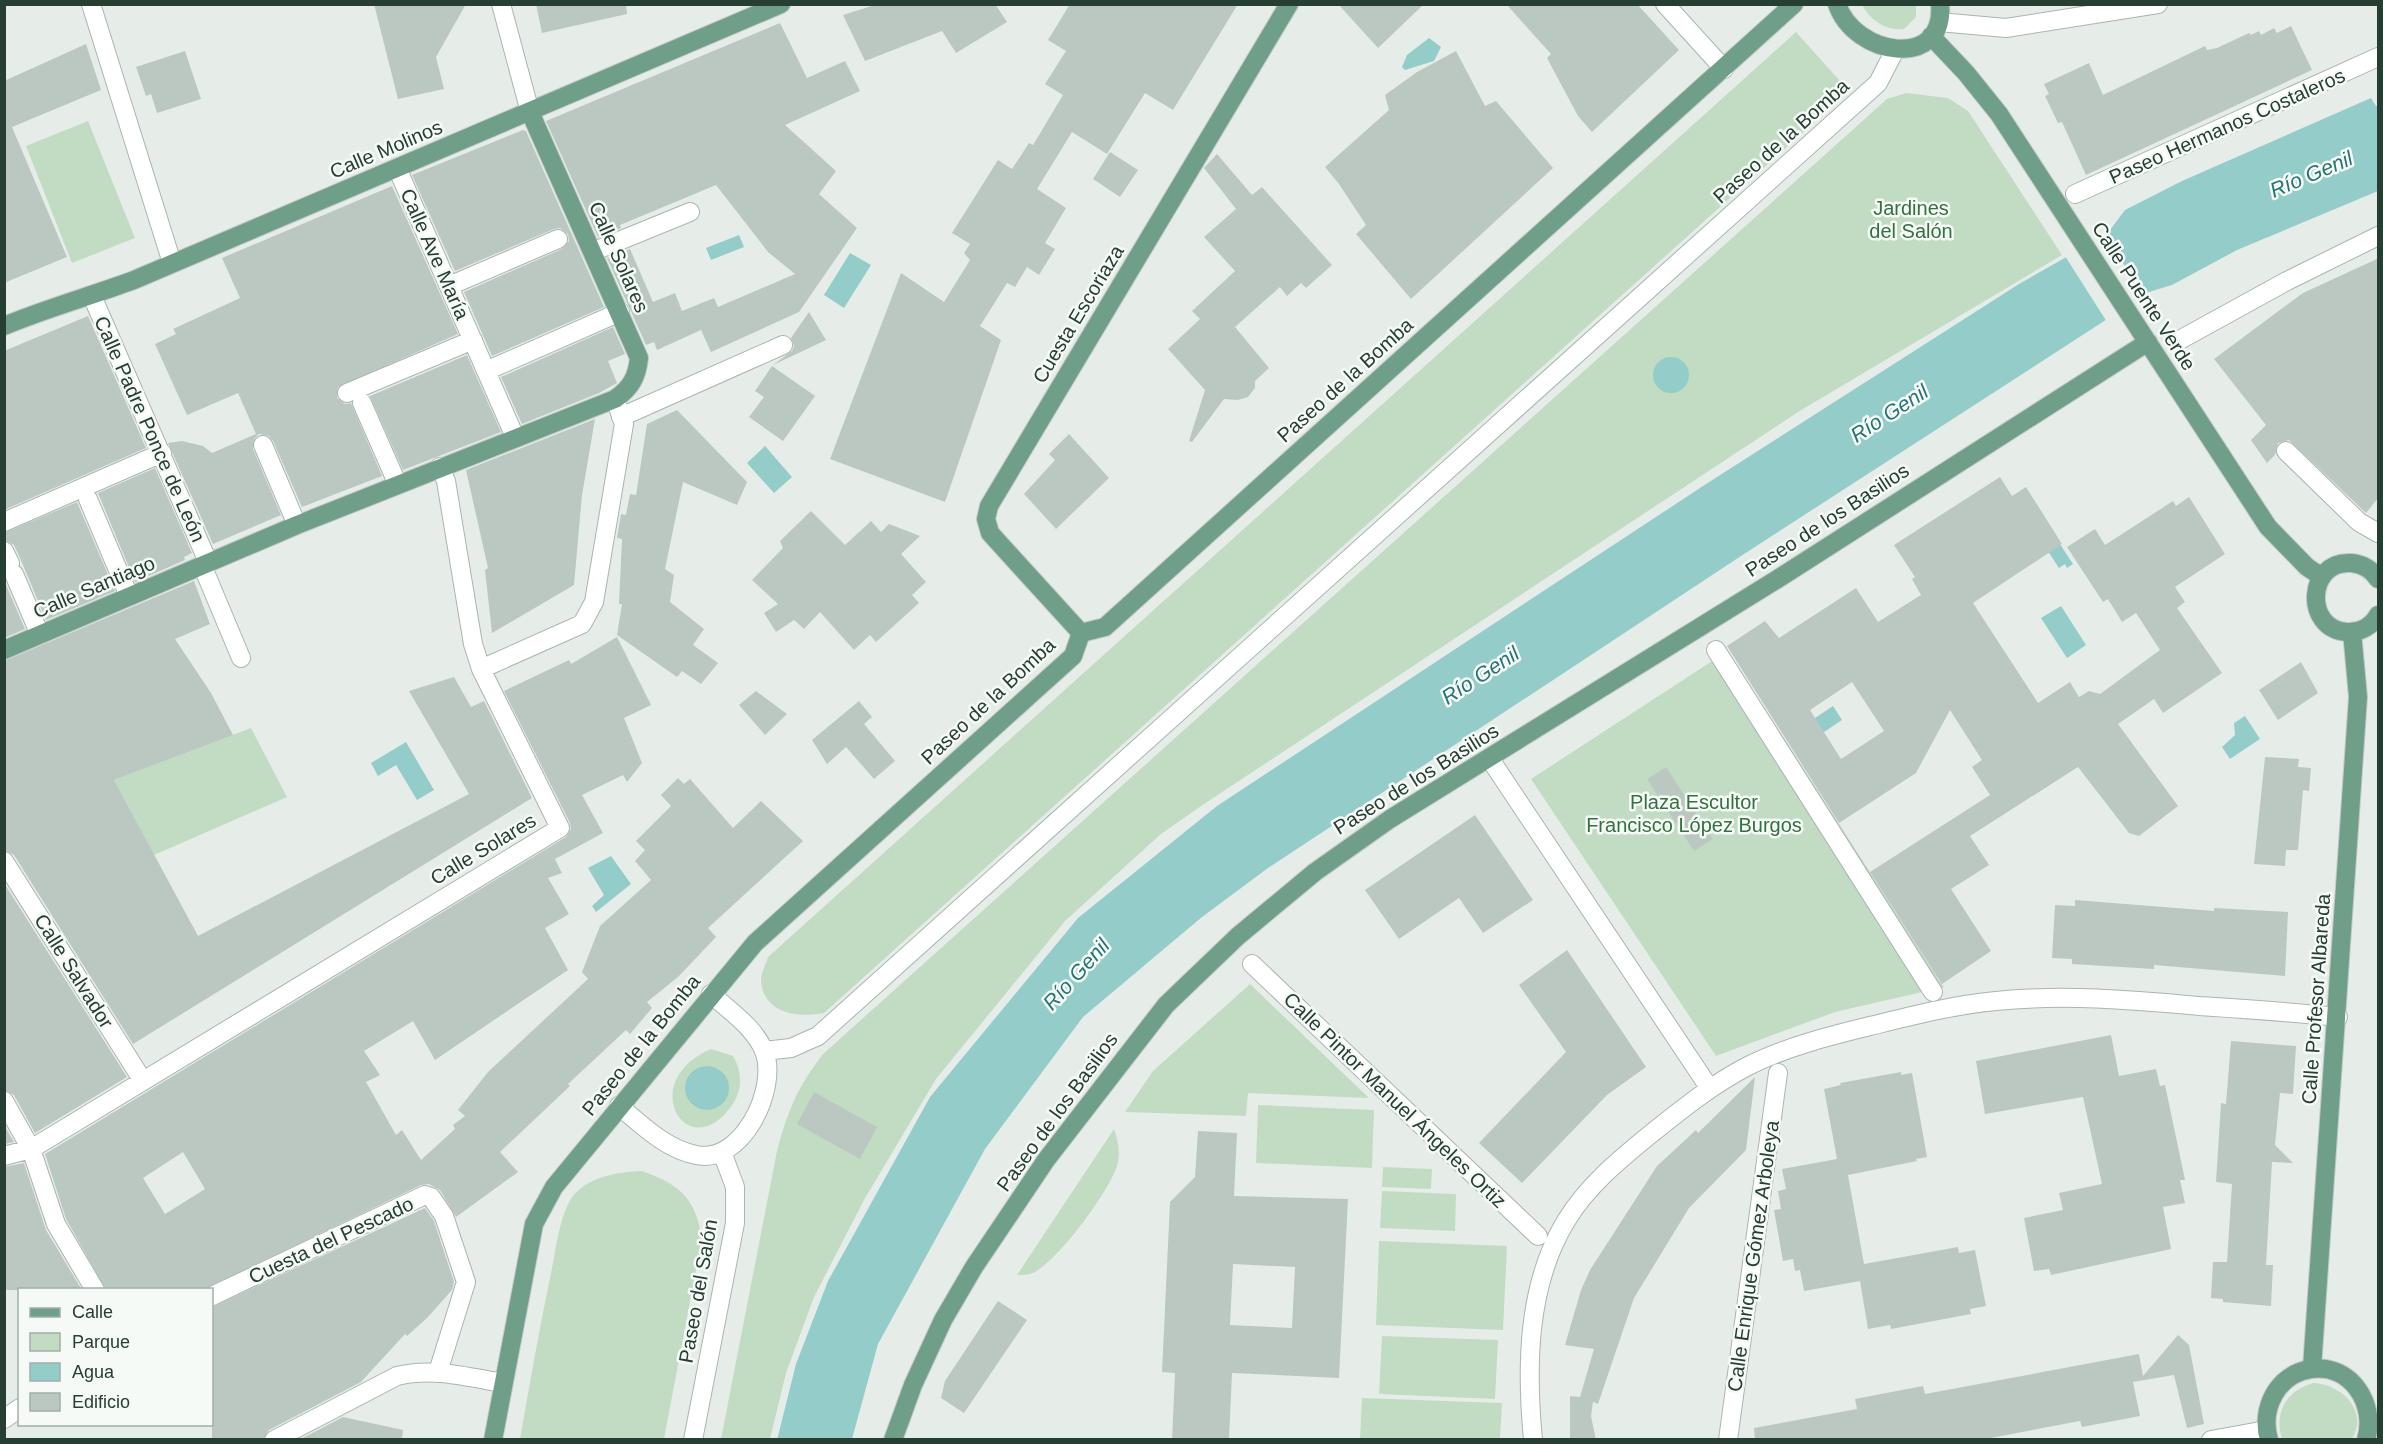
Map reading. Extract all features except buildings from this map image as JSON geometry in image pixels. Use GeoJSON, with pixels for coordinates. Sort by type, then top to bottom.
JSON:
{"type":"FeatureCollection","features":[{"type":"Feature","properties":{"kind":"main road","name":"Calle Molinos"},"geometry":{"type":"LineString","coordinates":[[4,326],[52,306],[92,296],[172,263],[781,4]]}},
{"type":"Feature","properties":{"kind":"main road","name":"Cuesta Escoriaza"},"geometry":{"type":"LineString","coordinates":[[1081,633],[990,532],[986,519],[989,506],[1289,4]]}},
{"type":"Feature","properties":{"kind":"main road","name":"Paseo de la Bomba"},"geometry":{"type":"LineString","coordinates":[[503,1383],[534,1224],[555,1187],[711,994],[755,944],[1073,656],[1081,633],[1105,627],[1794,4]]}},
{"type":"Feature","properties":{"kind":"main road"},"geometry":{"type":"LineString","coordinates":[[1837,4],[1846,21],[1863,39],[1876,46],[1895,50],[1916,48],[1940,15]]}},
{"type":"Feature","properties":{"kind":"main road","name":"Calle Puente Verde"},"geometry":{"type":"LineString","coordinates":[[1940,15],[1966,73],[1998,114],[2268,527],[2307,567],[2322,577]]}},
{"type":"Feature","properties":{"kind":"main road","name":"Calle Solares"},"geometry":{"type":"LineString","coordinates":[[530,112],[639,357],[637,373],[632,383],[615,399]]}},
{"type":"Feature","properties":{"kind":"main road","name":"Paseo de los Basilios"},"geometry":{"type":"LineString","coordinates":[[893,1440],[923,1363],[943,1320],[974,1268],[1046,1160],[1166,1005],[1238,936],[1315,872],[1390,819],[1490,759],[2148,342]]}},
{"type":"Feature","properties":{"kind":"main road","name":"Calle Santiago"},"geometry":{"type":"LineString","coordinates":[[4,650],[297,525],[615,399]]}},
{"type":"Feature","properties":{"kind":"main road"},"geometry":{"type":"LineString","coordinates":[[2376,572],[2364,566],[2346,563],[2328,570],[2316,587],[2314,599],[2321,618],[2335,629],[2352,632],[2369,626],[2379,615]]}},
{"type":"Feature","properties":{"kind":"main road","name":"Calle Profesor Albareda"},"geometry":{"type":"LineString","coordinates":[[2312,1368],[2338,1017],[2358,697],[2352,632]]}},
{"type":"Feature","properties":{"kind":"main road"},"geometry":{"type":"LineString","coordinates":[[2268,1435],[2269,1402],[2278,1388],[2289,1378],[2312,1368],[2334,1371],[2347,1378],[2360,1390],[2374,1421],[2366,1440]]}},
{"type":"Feature","properties":{"kind":"main road"},"geometry":{"type":"LineString","coordinates":[[492,1440],[503,1383]]}},
{"type":"Feature","properties":{"kind":"street"},"geometry":{"type":"LineString","coordinates":[[91,4],[172,263]]}},
{"type":"Feature","properties":{"kind":"street"},"geometry":{"type":"LineString","coordinates":[[501,4],[530,112]]}},
{"type":"Feature","properties":{"kind":"street"},"geometry":{"type":"LineString","coordinates":[[1665,4],[1724,69]]}},
{"type":"Feature","properties":{"kind":"street"},"geometry":{"type":"LineString","coordinates":[[1940,15],[2006,28],[2158,4]]}},
{"type":"Feature","properties":{"kind":"street","name":"Paseo de la Bomba"},"geometry":{"type":"LineString","coordinates":[[764,1051],[791,1048],[818,1036],[827,1029],[1878,84],[1895,50]]}},
{"type":"Feature","properties":{"kind":"street","name":"Paseo Hermanos Costaleros"},"geometry":{"type":"LineString","coordinates":[[2075,194],[2379,57]]}},
{"type":"Feature","properties":{"kind":"street","name":"Calle Ave María"},"geometry":{"type":"LineString","coordinates":[[397,168],[515,437]]}},
{"type":"Feature","properties":{"kind":"street"},"geometry":{"type":"LineString","coordinates":[[592,252],[690,212]]}},
{"type":"Feature","properties":{"kind":"street"},"geometry":{"type":"LineString","coordinates":[[2176,342],[2278,286],[2379,236]]}},
{"type":"Feature","properties":{"kind":"street"},"geometry":{"type":"LineString","coordinates":[[448,286],[558,238]]}},
{"type":"Feature","properties":{"kind":"street","name":"Calle Padre Ponce de León"},"geometry":{"type":"LineString","coordinates":[[92,296],[162,453],[205,564]]}},
{"type":"Feature","properties":{"kind":"street"},"geometry":{"type":"LineString","coordinates":[[486,371],[620,312]]}},
{"type":"Feature","properties":{"kind":"street","name":"Calle Ave María"},"geometry":{"type":"LineString","coordinates":[[394,476],[354,398],[473,340]]}},
{"type":"Feature","properties":{"kind":"street"},"geometry":{"type":"LineString","coordinates":[[621,417],[783,345]]}},
{"type":"Feature","properties":{"kind":"street"},"geometry":{"type":"LineString","coordinates":[[440,467],[446,481],[473,644],[481,669],[582,624],[594,602],[624,424],[615,399]]}},
{"type":"Feature","properties":{"kind":"street"},"geometry":{"type":"LineString","coordinates":[[263,445],[297,525]]}},
{"type":"Feature","properties":{"kind":"street"},"geometry":{"type":"LineString","coordinates":[[2286,451],[2359,522],[2379,533]]}},
{"type":"Feature","properties":{"kind":"street"},"geometry":{"type":"LineString","coordinates":[[4,522],[162,453]]}},
{"type":"Feature","properties":{"kind":"street"},"geometry":{"type":"LineString","coordinates":[[88,499],[129,596]]}},
{"type":"Feature","properties":{"kind":"street"},"geometry":{"type":"LineString","coordinates":[[10,563],[39,635]]}},
{"type":"Feature","properties":{"kind":"street"},"geometry":{"type":"LineString","coordinates":[[205,564],[241,658]]}},
{"type":"Feature","properties":{"kind":"street"},"geometry":{"type":"LineString","coordinates":[[1716,650],[1933,992]]}},
{"type":"Feature","properties":{"kind":"street","name":"Calle Solares"},"geometry":{"type":"LineString","coordinates":[[4,1156],[31,1149],[560,828],[481,669]]}},
{"type":"Feature","properties":{"kind":"street"},"geometry":{"type":"LineString","coordinates":[[1490,759],[1710,1089]]}},
{"type":"Feature","properties":{"kind":"street","name":"Calle Salvador"},"geometry":{"type":"LineString","coordinates":[[4,861],[143,1081]]}},
{"type":"Feature","properties":{"kind":"street","name":"Calle Pintor Manuel Ángeles Ortiz"},"geometry":{"type":"LineString","coordinates":[[1252,964],[1538,1236]]}},
{"type":"Feature","properties":{"kind":"street"},"geometry":{"type":"LineString","coordinates":[[620,1106],[655,1136],[674,1148],[698,1156],[722,1152],[740,1138],[752,1122],[764,1096],[769,1072],[764,1051],[752,1031],[711,994]]}},
{"type":"Feature","properties":{"kind":"street"},"geometry":{"type":"LineString","coordinates":[[1533,1440],[1528,1356],[1535,1306],[1551,1250],[1566,1221],[1586,1194],[1618,1161],[1710,1089],[1749,1066],[1824,1037],[1929,1012],[1994,1001],[2045,998],[2120,999],[2338,1017]]}},
{"type":"Feature","properties":{"kind":"street","name":"Calle Enrique Gómez Arboleya"},"geometry":{"type":"LineString","coordinates":[[1728,1440],[1778,1073]]}},
{"type":"Feature","properties":{"kind":"street"},"geometry":{"type":"LineString","coordinates":[[4,1101],[31,1149],[56,1224],[94,1288]]}},
{"type":"Feature","properties":{"kind":"street","name":"Paseo del Salón"},"geometry":{"type":"LineString","coordinates":[[693,1440],[735,1223],[735,1187],[722,1152]]}},
{"type":"Feature","properties":{"kind":"street","name":"Cuesta del Pescado"},"geometry":{"type":"LineString","coordinates":[[213,1296],[425,1195],[431,1197],[444,1216],[466,1282],[438,1372]]}},
{"type":"Feature","properties":{"kind":"street"},"geometry":{"type":"LineString","coordinates":[[274,1440],[397,1377],[418,1371],[438,1372],[503,1383]]}},
{"type":"Feature","properties":{"kind":"street"},"geometry":{"type":"LineString","coordinates":[[4,1419],[18,1409]]}},
{"type":"Feature","properties":{"kind":"street"},"geometry":{"type":"LineString","coordinates":[[2211,1440],[2268,1435]]}},
{"type":"Feature","properties":{"kind":"green space"},"geometry":{"type":"Polygon","coordinates":[[[1862,5],[1916,5],[1916,17],[1904,29],[1885,27],[1874,20],[1862,5]]]}},
{"type":"Feature","properties":{"kind":"green space"},"geometry":{"type":"Polygon","coordinates":[[[1796,32],[1849,91],[824,1013],[793,1014],[775,1007],[768,1000],[761,980],[768,957],[1796,32]]]}},
{"type":"Feature","properties":{"kind":"green space","name":"Jardines del Salón"},"geometry":{"type":"Polygon","coordinates":[[[1906,93],[1948,98],[1968,111],[2062,255],[1798,412],[1161,834],[1065,921],[936,1079],[864,1200],[814,1297],[786,1373],[770,1439],[721,1439],[777,1151],[794,1100],[823,1054],[1887,99],[1906,93]]]}},
{"type":"Feature","properties":{"kind":"green space"},"geometry":{"type":"Polygon","coordinates":[[[88,121],[135,238],[72,263],[26,146],[88,121]]]}},
{"type":"Feature","properties":{"kind":"green space","name":"Plaza Escultor Francisco López Burgos"},"geometry":{"type":"Polygon","coordinates":[[[1726,652],[1741,671],[1760,705],[1762,704],[1944,987],[1835,1012],[1716,1056],[1531,779],[1726,652]]]}},
{"type":"Feature","properties":{"kind":"green space"},"geometry":{"type":"Polygon","coordinates":[[[251,728],[287,797],[154,855],[114,780],[251,728]]]}},
{"type":"Feature","properties":{"kind":"green space"},"geometry":{"type":"Polygon","coordinates":[[[1250,984],[1369,1098],[1248,1093],[1246,1116],[1125,1112],[1153,1071],[1250,984]]]}},
{"type":"Feature","properties":{"kind":"green space"},"geometry":{"type":"Polygon","coordinates":[[[711,1049],[733,1056],[740,1074],[740,1086],[736,1098],[716,1122],[700,1127],[686,1124],[677,1113],[673,1098],[676,1081],[688,1064],[711,1049]]]}},
{"type":"Feature","properties":{"kind":"green space"},"geometry":{"type":"Polygon","coordinates":[[[1258,1105],[1374,1110],[1372,1168],[1256,1163],[1258,1105]]]}},
{"type":"Feature","properties":{"kind":"green space"},"geometry":{"type":"Polygon","coordinates":[[[1114,1129],[1119,1156],[1117,1166],[1094,1208],[1070,1239],[1045,1265],[1033,1273],[1017,1275],[1114,1129]]]}},
{"type":"Feature","properties":{"kind":"green space"},"geometry":{"type":"Polygon","coordinates":[[[1383,1167],[1432,1169],[1431,1189],[1382,1187],[1383,1167]]]}},
{"type":"Feature","properties":{"kind":"green space"},"geometry":{"type":"Polygon","coordinates":[[[642,1171],[666,1182],[684,1194],[695,1212],[702,1238],[664,1439],[520,1439],[558,1235],[569,1202],[575,1194],[592,1181],[622,1173],[642,1171]]]}},
{"type":"Feature","properties":{"kind":"green space"},"geometry":{"type":"Polygon","coordinates":[[[1382,1191],[1456,1194],[1455,1231],[1380,1228],[1382,1191]]]}},
{"type":"Feature","properties":{"kind":"green space"},"geometry":{"type":"Polygon","coordinates":[[[1379,1241],[1507,1246],[1503,1330],[1376,1325],[1379,1241]]]}},
{"type":"Feature","properties":{"kind":"green space"},"geometry":{"type":"Polygon","coordinates":[[[1382,1336],[1498,1340],[1495,1399],[1379,1394],[1382,1336]]]}},
{"type":"Feature","properties":{"kind":"green space"},"geometry":{"type":"Polygon","coordinates":[[[2313,1383],[2333,1388],[2349,1400],[2355,1409],[2357,1418],[2352,1439],[2282,1439],[2280,1420],[2284,1404],[2296,1391],[2313,1383]]]}},
{"type":"Feature","properties":{"kind":"green space"},"geometry":{"type":"Polygon","coordinates":[[[1362,1398],[1502,1403],[1500,1439],[1360,1439],[1362,1398]]]}},
{"type":"Feature","properties":{"kind":"water"},"geometry":{"type":"Polygon","coordinates":[[[1429,38],[1441,47],[1434,61],[1405,70],[1402,67],[1407,55],[1429,38]]]}},
{"type":"Feature","properties":{"kind":"water","name":"Río Genil"},"geometry":{"type":"Polygon","coordinates":[[[2371,98],[2378,106],[2378,191],[2237,250],[2172,285],[2149,292],[1744,554],[1268,868],[1202,917],[1083,1017],[985,1149],[878,1344],[852,1439],[777,1440],[796,1364],[828,1281],[930,1097],[1078,918],[1217,806],[1703,486],[2019,284],[2107,234],[2125,210],[2182,181],[2371,98]]]}},
{"type":"Feature","properties":{"kind":"water"},"geometry":{"type":"Polygon","coordinates":[[[739,235],[744,247],[711,260],[706,248],[739,235]]]}},
{"type":"Feature","properties":{"kind":"water"},"geometry":{"type":"Polygon","coordinates":[[[850,253],[871,265],[844,308],[824,295],[850,253]]]}},
{"type":"Feature","properties":{"kind":"water"},"geometry":{"type":"Polygon","coordinates":[[[1671,357],[1683,363],[1689,375],[1683,387],[1671,393],[1659,387],[1653,375],[1659,363],[1671,357]]]}},
{"type":"Feature","properties":{"kind":"water"},"geometry":{"type":"Polygon","coordinates":[[[765,446],[792,477],[774,493],[747,463],[765,446]]]}},
{"type":"Feature","properties":{"kind":"water"},"geometry":{"type":"Polygon","coordinates":[[[2054,535],[2073,564],[2067,568],[2065,564],[2059,568],[2042,542],[2054,535]]]}},
{"type":"Feature","properties":{"kind":"water"},"geometry":{"type":"Polygon","coordinates":[[[2061,606],[2086,645],[2067,658],[2041,618],[2061,606]]]}},
{"type":"Feature","properties":{"kind":"water"},"geometry":{"type":"Polygon","coordinates":[[[1833,706],[1842,720],[1818,736],[1809,722],[1833,706]]]}},
{"type":"Feature","properties":{"kind":"water"},"geometry":{"type":"Polygon","coordinates":[[[2245,716],[2260,739],[2230,759],[2222,747],[2235,735],[2234,723],[2245,716]]]}},
{"type":"Feature","properties":{"kind":"water"},"geometry":{"type":"Polygon","coordinates":[[[406,742],[434,790],[417,800],[396,765],[378,776],[371,763],[406,742]]]}},
{"type":"Feature","properties":{"kind":"water"},"geometry":{"type":"Polygon","coordinates":[[[611,856],[631,884],[596,912],[592,906],[604,895],[588,868],[611,856]]]}},
{"type":"Feature","properties":{"kind":"water"},"geometry":{"type":"Polygon","coordinates":[[[707,1066],[723,1072],[729,1088],[723,1104],[707,1110],[691,1104],[685,1088],[691,1072],[707,1066]]]}},
{"type":"Feature","properties":{"kind":"pier"},"geometry":{"type":"Polygon","coordinates":[[[2104,233],[2145,298],[2107,322],[2065,256],[2104,233]]]}}]}
